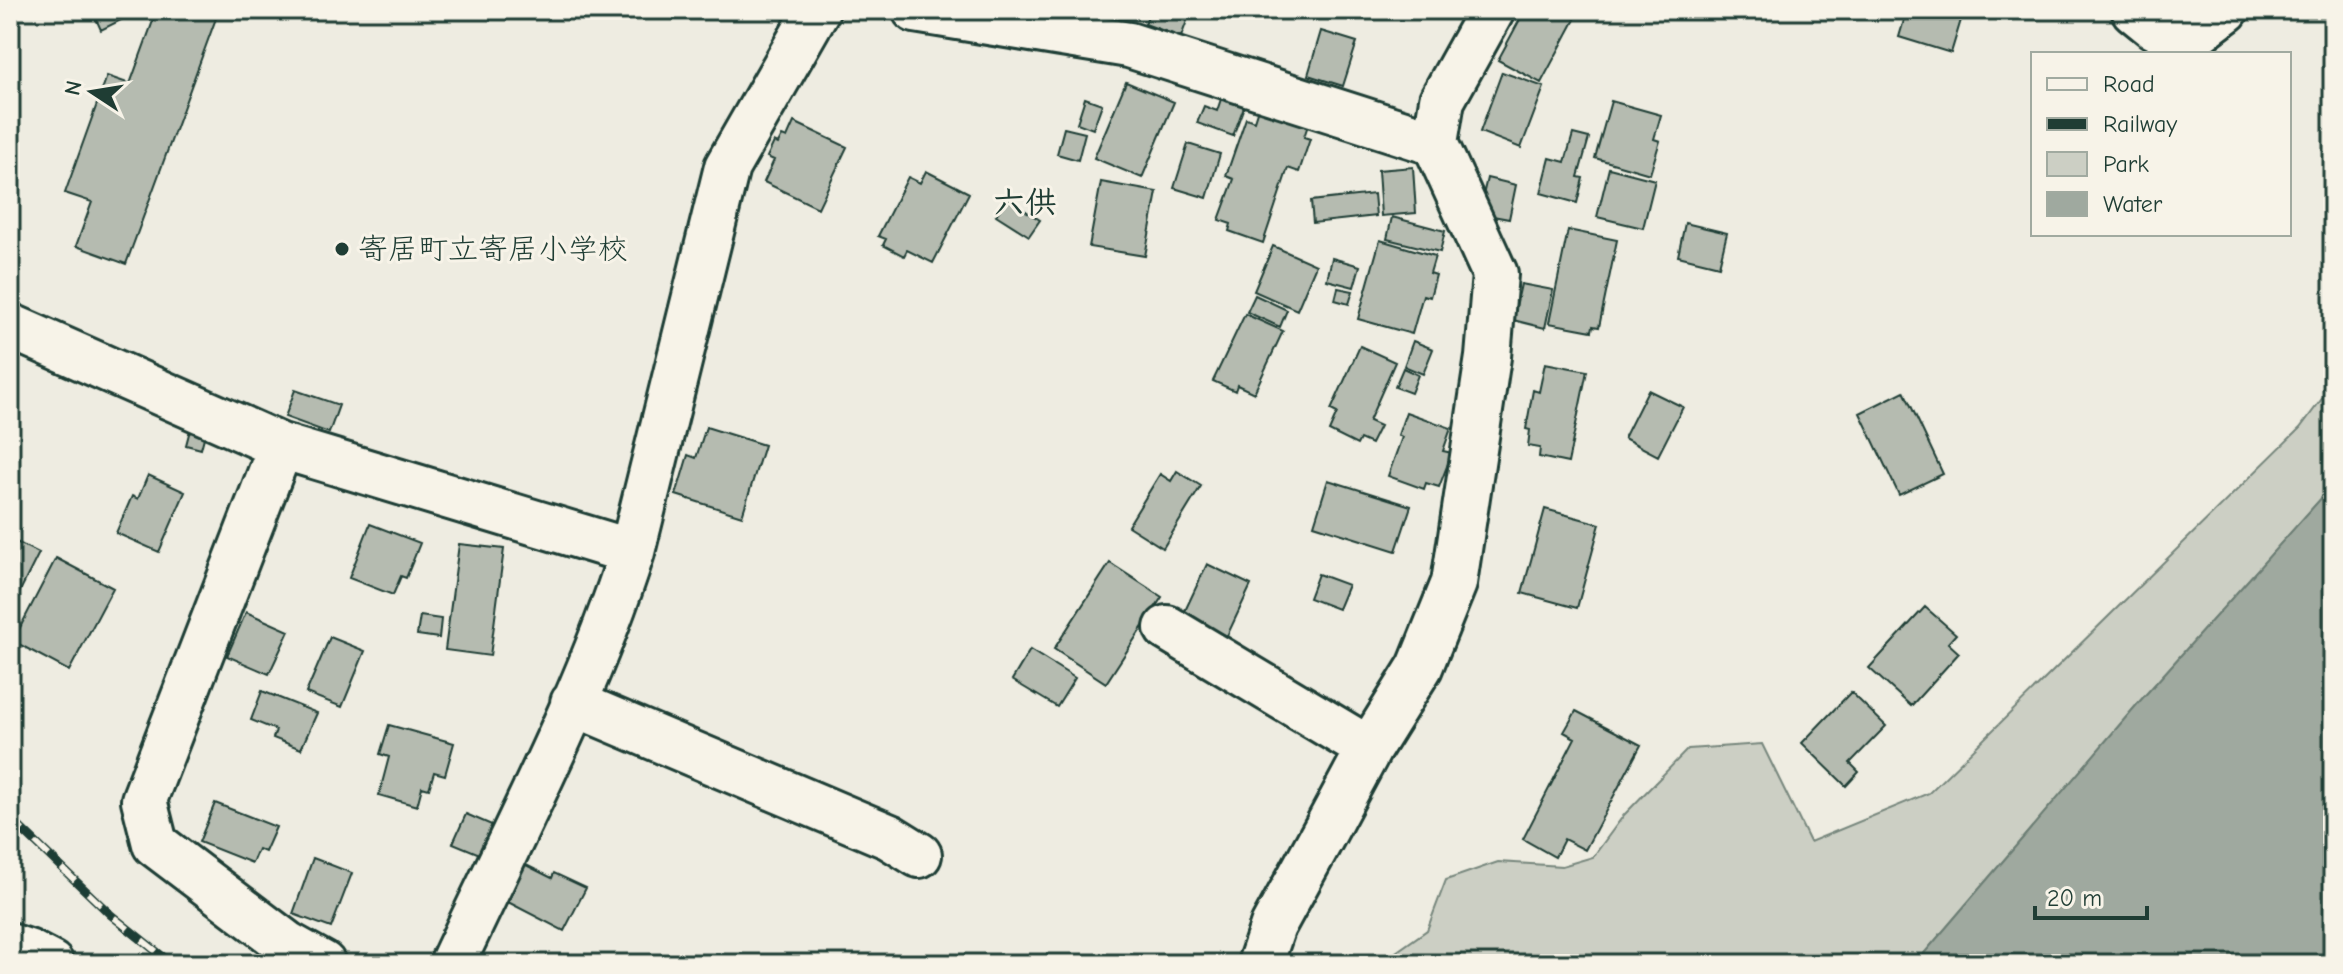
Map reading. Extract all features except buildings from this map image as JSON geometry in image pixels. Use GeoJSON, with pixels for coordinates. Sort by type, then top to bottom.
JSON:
{"type":"FeatureCollection","features":[{"type":"Feature","properties":{"kind":"street"},"geometry":{"type":"LineString","coordinates":[[452,964],[614,609],[632,552],[727,167],[817,10]]}},
{"type":"Feature","properties":{"kind":"street"},"geometry":{"type":"LineString","coordinates":[[915,10],[1129,45],[1435,143]]}},
{"type":"Feature","properties":{"kind":"street"},"geometry":{"type":"LineString","coordinates":[[1260,964],[1273,926],[1369,749],[1420,667],[1454,583],[1488,357],[1495,274],[1435,143],[1442,100],[1492,10]]}},
{"type":"Feature","properties":{"kind":"street"},"geometry":{"type":"LineString","coordinates":[[2134,10],[2155,27],[2189,38],[2226,10]]}},
{"type":"Feature","properties":{"kind":"street"},"geometry":{"type":"LineString","coordinates":[[10,326],[281,446],[632,552]]}},
{"type":"Feature","properties":{"kind":"street"},"geometry":{"type":"LineString","coordinates":[[281,446],[144,800],[155,844],[289,959]]}},
{"type":"Feature","properties":{"kind":"street"},"geometry":{"type":"LineString","coordinates":[[1167,628],[1369,749]]}},
{"type":"Feature","properties":{"kind":"street"},"geometry":{"type":"LineString","coordinates":[[573,703],[890,837],[919,855]]}},
{"type":"Feature","properties":{"kind":"street"},"geometry":{"type":"LineString","coordinates":[[10,946],[51,964]]}},
{"type":"Feature","properties":{"kind":"green space"},"geometry":{"type":"Polygon","coordinates":[[[2333,384],[2333,485],[2140,701],[1915,964],[1379,964],[1427,930],[1446,880],[1498,862],[1562,866],[1593,857],[1624,815],[1688,749],[1762,744],[1810,842],[1929,793],[2300,428],[2333,384]]]}},
{"type":"Feature","properties":{"kind":"water"},"geometry":{"type":"Polygon","coordinates":[[[2333,485],[2333,964],[1915,964],[2140,701],[2333,485]]]}},
{"type":"Feature","properties":{"kind":"railway"},"geometry":{"type":"LineString","coordinates":[[10,818],[111,915],[172,964]]}},
{"type":"Feature","properties":{"kind":"place","name":"寄居町立寄居小学校"},"geometry":{"type":"Point","coordinates":[342,249]}},
{"type":"Feature","properties":{"kind":"district","name":"六供"},"geometry":{"type":"Point","coordinates":[1025,202]}}]}
